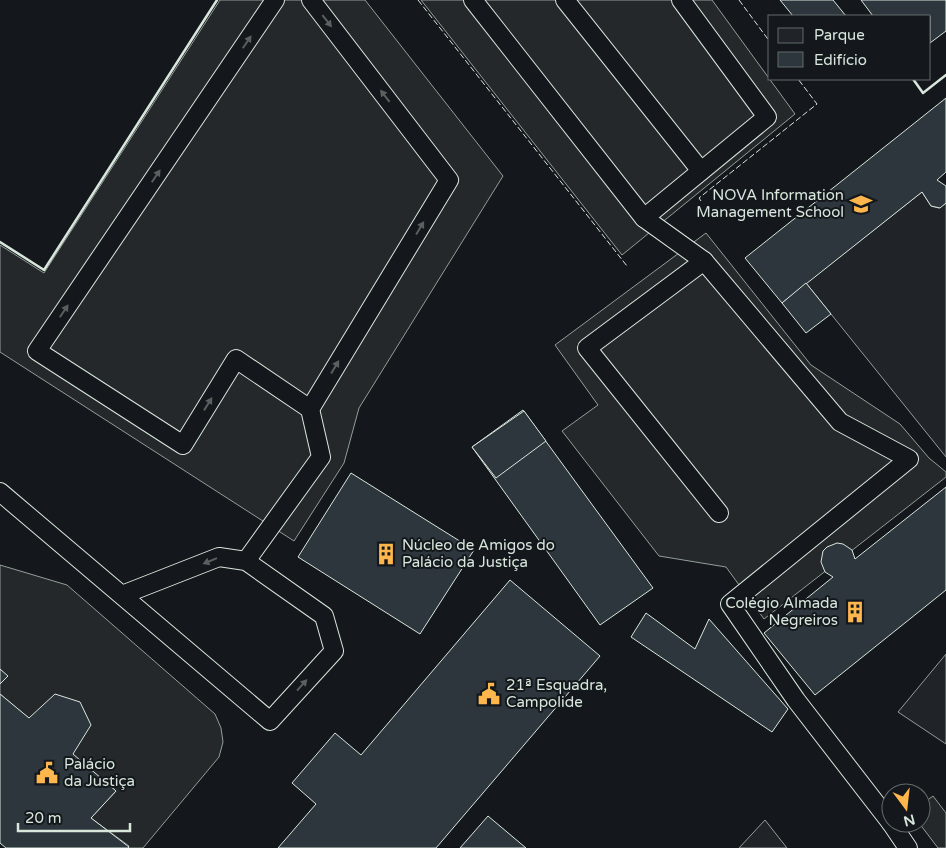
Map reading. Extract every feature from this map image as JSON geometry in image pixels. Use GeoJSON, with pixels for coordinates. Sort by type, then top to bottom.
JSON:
{"type":"FeatureCollection","features":[{"type":"Feature","properties":{"kind":"lane"},"geometry":{"type":"LineString","coordinates":[[246,562],[321,457],[310,409],[236,359],[183,445],[37,351],[275,0]]}},
{"type":"Feature","properties":{"kind":"lane"},"geometry":{"type":"LineString","coordinates":[[310,409],[449,180],[311,0]]}},
{"type":"Feature","properties":{"kind":"lane"},"geometry":{"type":"LineString","coordinates":[[472,0],[644,218],[704,261],[840,422],[909,459],[730,604],[796,700],[881,810]]}},
{"type":"Feature","properties":{"kind":"lane"},"geometry":{"type":"LineString","coordinates":[[565,0],[701,171]]}},
{"type":"Feature","properties":{"kind":"lane"},"geometry":{"type":"LineString","coordinates":[[644,218],[767,117],[681,0]]}},
{"type":"Feature","properties":{"kind":"lane"},"geometry":{"type":"LineString","coordinates":[[704,261],[588,348],[719,513]]}},
{"type":"Feature","properties":{"kind":"lane"},"geometry":{"type":"LineString","coordinates":[[0,492],[122,596],[270,722],[334,651],[324,616],[246,562],[219,557],[122,596]]}},
{"type":"Feature","properties":{"kind":"lane"},"geometry":{"type":"LineString","coordinates":[[898,833],[908,848]]}},
{"type":"Feature","properties":{"kind":"green space"},"geometry":{"type":"Polygon","coordinates":[[[922,192],[931,206],[939,208],[946,203],[946,457],[806,283],[922,192]]]}},
{"type":"Feature","properties":{"kind":"green space"},"geometry":{"type":"Polygon","coordinates":[[[946,654],[946,744],[898,712],[946,654]]]}},
{"type":"Feature","properties":{"kind":"green space"},"geometry":{"type":"Polygon","coordinates":[[[765,820],[787,848],[739,848],[765,820]]]}},
{"type":"Feature","properties":{"kind":"shaded area"},"geometry":{"type":"Polygon","coordinates":[[[220,0],[365,0],[503,176],[359,408],[344,463],[294,541],[0,352],[0,245],[44,273],[220,0]]]}},
{"type":"Feature","properties":{"kind":"shaded area"},"geometry":{"type":"Polygon","coordinates":[[[421,0],[712,0],[768,77],[768,80],[770,80],[795,114],[622,255],[421,0]]]}},
{"type":"Feature","properties":{"kind":"shaded area"},"geometry":{"type":"Polygon","coordinates":[[[706,233],[811,365],[900,424],[929,458],[946,472],[946,477],[764,619],[726,567],[659,556],[562,431],[598,405],[555,345],[706,233]]]}},
{"type":"Feature","properties":{"kind":"shaded area"},"geometry":{"type":"Polygon","coordinates":[[[0,565],[67,585],[215,714],[221,728],[223,742],[219,757],[143,848],[128,848],[129,846],[91,818],[116,791],[0,694],[0,684],[7,676],[0,669],[0,565]]]}},
{"type":"Feature","properties":{"kind":"shaded area"},"geometry":{"type":"Polygon","coordinates":[[[933,796],[946,813],[946,848],[938,848],[927,833],[931,833],[931,798],[933,796]]]}},
{"type":"Feature","properties":{"kind":"building"},"geometry":{"type":"Polygon","coordinates":[[[780,0],[833,0],[845,15],[792,15],[780,0]]]}},
{"type":"Feature","properties":{"kind":"building"},"geometry":{"type":"Polygon","coordinates":[[[861,0],[946,0],[946,31],[931,42],[931,15],[872,15],[861,0]]]}},
{"type":"Feature","properties":{"kind":"building"},"geometry":{"type":"Polygon","coordinates":[[[946,98],[946,172],[937,180],[946,186],[946,203],[940,208],[931,206],[922,192],[782,303],[745,258],[946,98]]]}},
{"type":"Feature","properties":{"kind":"building"},"geometry":{"type":"Polygon","coordinates":[[[806,283],[831,314],[806,333],[782,303],[806,283]]]}},
{"type":"Feature","properties":{"kind":"building"},"geometry":{"type":"Polygon","coordinates":[[[523,410],[653,588],[600,625],[472,447],[523,410]]]}},
{"type":"Feature","properties":{"kind":"building"},"geometry":{"type":"Polygon","coordinates":[[[524,411],[546,441],[496,478],[472,447],[524,411]]]}},
{"type":"Feature","properties":{"kind":"building","name":"Núcleo de Amigos do Palácio da Justiça"},"geometry":{"type":"Polygon","coordinates":[[[351,473],[474,550],[420,634],[298,557],[351,473]]]}},
{"type":"Feature","properties":{"kind":"building","name":"Colégio Almada Negreiros"},"geometry":{"type":"Polygon","coordinates":[[[946,487],[946,590],[815,695],[764,633],[833,577],[825,572],[821,562],[823,551],[827,547],[837,543],[843,544],[852,550],[855,559],[946,487]]]}},
{"type":"Feature","properties":{"kind":"building","name":"21ª Esquadra, Campolide"},"geometry":{"type":"Polygon","coordinates":[[[510,580],[600,656],[436,848],[278,848],[316,804],[292,783],[335,733],[361,755],[510,580]]]}},
{"type":"Feature","properties":{"kind":"building"},"geometry":{"type":"Polygon","coordinates":[[[646,613],[695,649],[709,619],[788,709],[772,732],[631,637],[646,613]]]}},
{"type":"Feature","properties":{"kind":"building"},"geometry":{"type":"Polygon","coordinates":[[[0,669],[8,676],[0,684],[0,669]]]}},
{"type":"Feature","properties":{"kind":"building","name":"Palácio da Justiça"},"geometry":{"type":"Polygon","coordinates":[[[0,694],[29,718],[55,694],[80,702],[91,725],[73,754],[116,791],[91,818],[128,848],[6,848],[0,843],[0,694]]]}},
{"type":"Feature","properties":{"kind":"building"},"geometry":{"type":"Polygon","coordinates":[[[488,816],[526,848],[460,848],[488,816]]]}},
{"type":"Feature","properties":{"kind":"fence"},"geometry":{"type":"LineString","coordinates":[[418,0],[627,266]]}},
{"type":"Feature","properties":{"kind":"fence"},"geometry":{"type":"LineString","coordinates":[[739,0],[768,39]]}},
{"type":"Feature","properties":{"kind":"fence"},"geometry":{"type":"LineString","coordinates":[[701,201],[699,198],[817,104],[799,80]]}},
{"type":"Feature","properties":{"kind":"wall"},"geometry":{"type":"LineString","coordinates":[[0,242],[44,270],[217,0]]}},
{"type":"Feature","properties":{"kind":"wall"},"geometry":{"type":"LineString","coordinates":[[914,80],[923,93],[946,75]]}},
{"type":"Feature","properties":{"kind":"place","name":"NOVA Information Management School"},"geometry":{"type":"Point","coordinates":[861,204]}},
{"type":"Feature","properties":{"kind":"place","name":"Núcleo de Amigos do Palácio da Justiça"},"geometry":{"type":"Point","coordinates":[386,554]}},
{"type":"Feature","properties":{"kind":"place","name":"Colégio Almada Negreiros"},"geometry":{"type":"Point","coordinates":[855,612]}},
{"type":"Feature","properties":{"kind":"place","name":"21ª Esquadra, Campolide"},"geometry":{"type":"Point","coordinates":[489,694]}},
{"type":"Feature","properties":{"kind":"place","name":"Palácio da Justiça"},"geometry":{"type":"Point","coordinates":[47,773]}}]}
